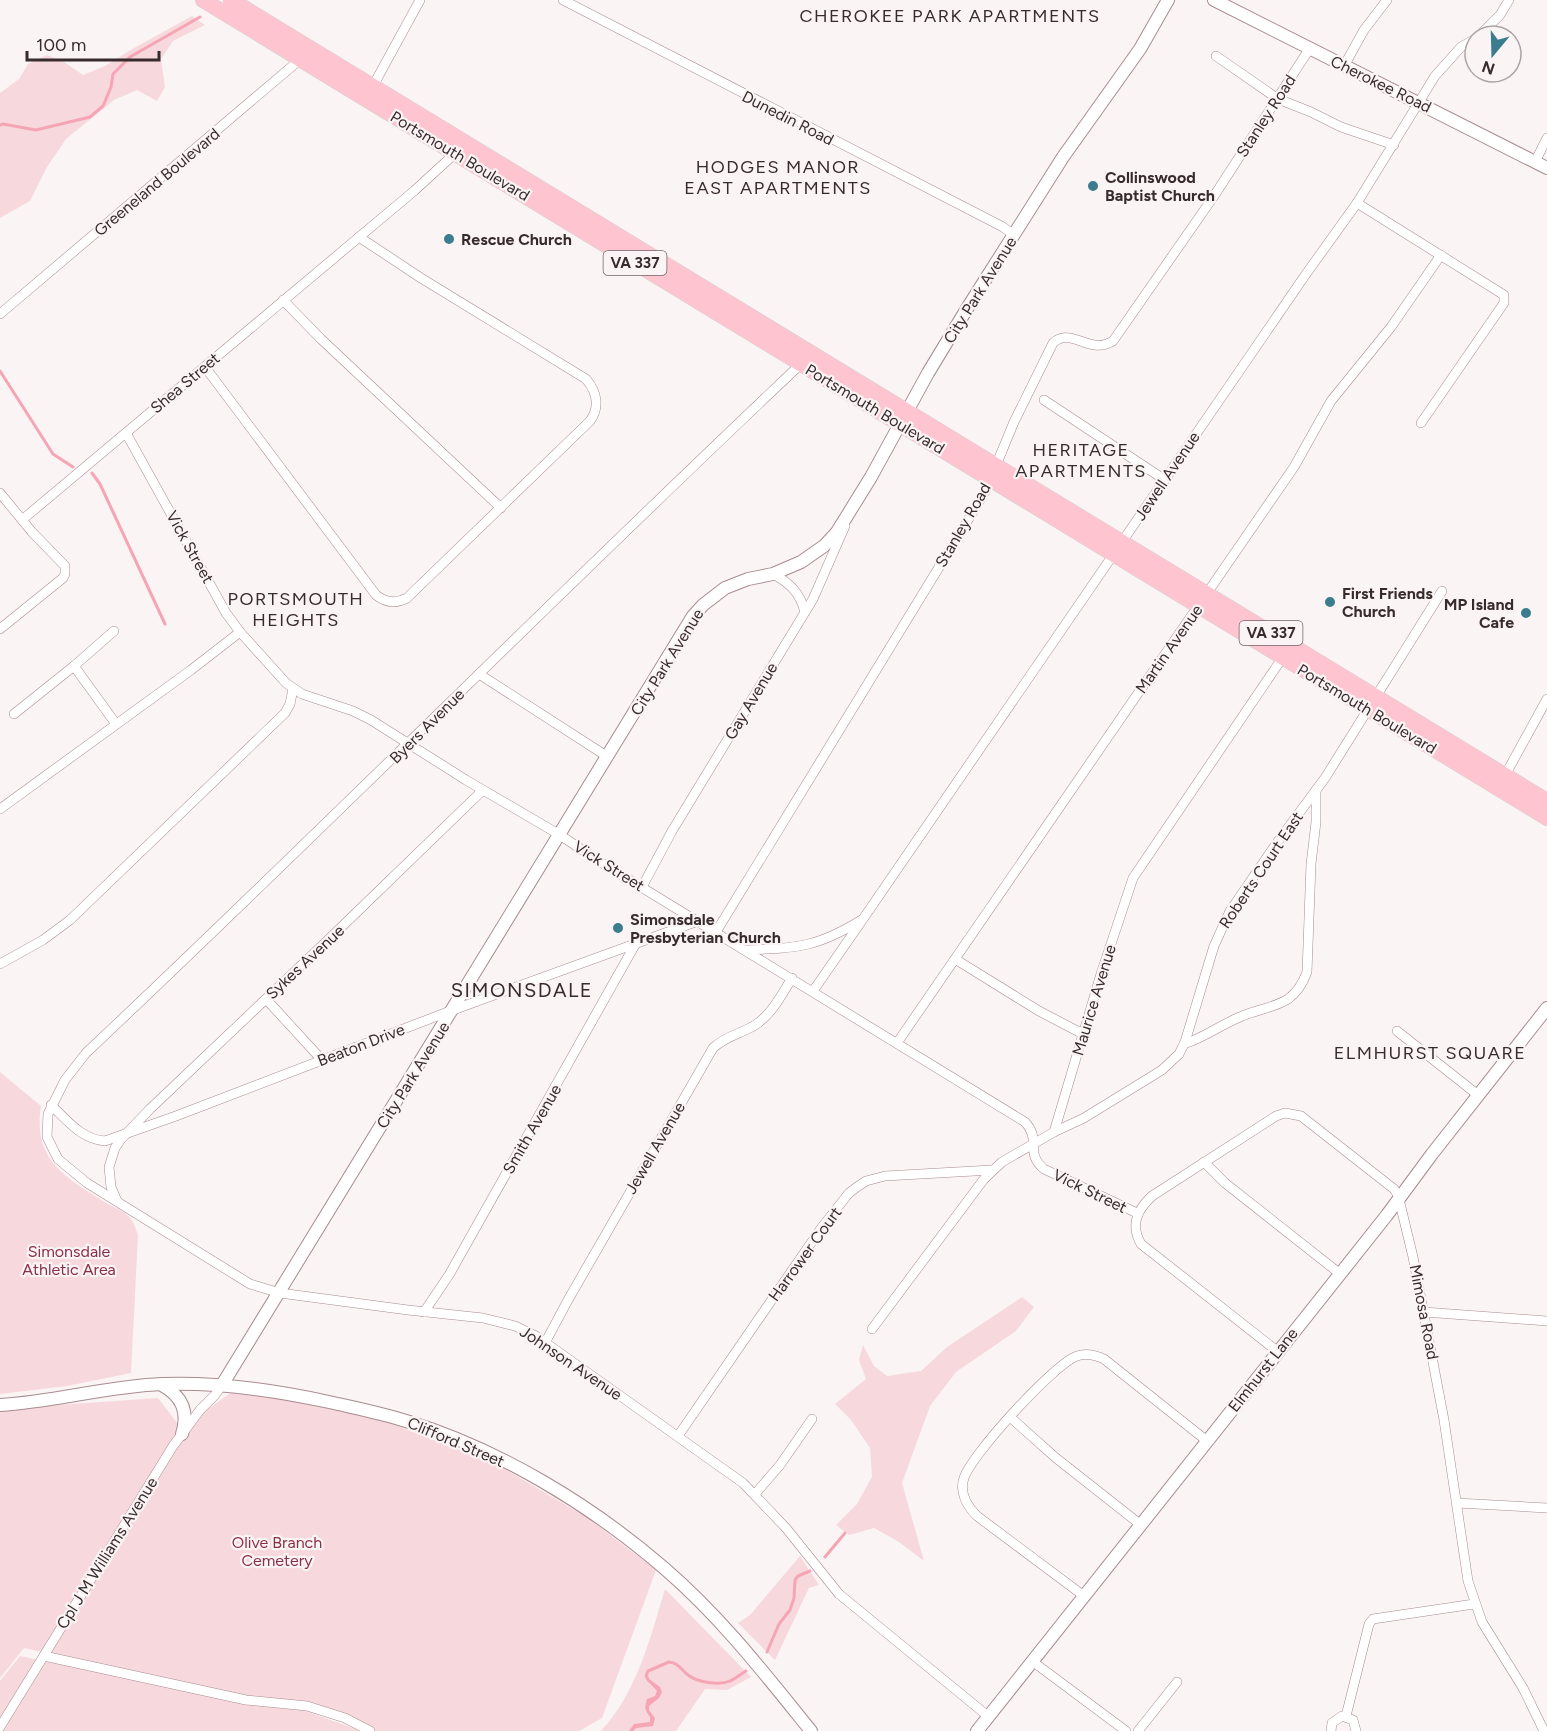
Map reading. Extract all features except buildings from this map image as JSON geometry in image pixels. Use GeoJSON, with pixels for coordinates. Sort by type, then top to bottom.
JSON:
{"type":"FeatureCollection","features":[{"type":"Feature","properties":{"kind":"main road","name":"Portsmouth Boulevard"},"geometry":{"type":"LineString","coordinates":[[203,0],[373,86],[458,146]]}},
{"type":"Feature","properties":{"kind":"main road","name":"Portsmouth Boulevard"},"geometry":{"type":"LineString","coordinates":[[231,0],[306,54],[904,419],[990,480],[1118,548]]}},
{"type":"Feature","properties":{"kind":"main road","name":"Portsmouth Boulevard"},"geometry":{"type":"LineString","coordinates":[[904,419],[995,465],[1118,548],[1502,782],[1547,818]]}},
{"type":"Feature","properties":{"kind":"main road","name":"Portsmouth Boulevard"},"geometry":{"type":"LineString","coordinates":[[1502,782],[1547,801]]}},
{"type":"Feature","properties":{"kind":"street"},"geometry":{"type":"LineString","coordinates":[[373,86],[420,0]]}},
{"type":"Feature","properties":{"kind":"street","name":"Dunedin Road"},"geometry":{"type":"LineString","coordinates":[[563,0],[1003,227],[1014,235]]}},
{"type":"Feature","properties":{"kind":"street","name":"City Park Avenue"},"geometry":{"type":"LineString","coordinates":[[222,1386],[693,616],[725,588],[737,582],[773,574],[801,562],[819,550],[837,532],[904,419],[938,356],[1073,143],[1140,49],[1168,0]]}},
{"type":"Feature","properties":{"kind":"street","name":"Cherokee Road"},"geometry":{"type":"LineString","coordinates":[[1214,0],[1541,165]]}},
{"type":"Feature","properties":{"kind":"street"},"geometry":{"type":"LineString","coordinates":[[1344,66],[1364,30],[1387,0]]}},
{"type":"Feature","properties":{"kind":"street"},"geometry":{"type":"LineString","coordinates":[[1491,24],[1509,0]]}},
{"type":"Feature","properties":{"kind":"street","name":"Jewell Avenue"},"geometry":{"type":"LineString","coordinates":[[813,991],[1357,203],[1435,76],[1463,46]]}},
{"type":"Feature","properties":{"kind":"street","name":"Stanley Road"},"geometry":{"type":"LineString","coordinates":[[716,932],[985,492],[995,465],[1053,343],[1062,337],[1093,346],[1107,345],[1113,341],[1278,99],[1310,48]]}},
{"type":"Feature","properties":{"kind":"street","name":"Greeneland Boulevard"},"geometry":{"type":"LineString","coordinates":[[0,314],[306,54]]}},
{"type":"Feature","properties":{"kind":"street"},"geometry":{"type":"LineString","coordinates":[[1216,56],[1278,99],[1341,127],[1394,145]]}},
{"type":"Feature","properties":{"kind":"street"},"geometry":{"type":"LineString","coordinates":[[1541,165],[1547,138]]}},
{"type":"Feature","properties":{"kind":"street","name":"Shea Street"},"geometry":{"type":"LineString","coordinates":[[22,520],[414,191],[458,146]]}},
{"type":"Feature","properties":{"kind":"street"},"geometry":{"type":"LineString","coordinates":[[1357,203],[1502,292],[1505,299],[1420,423]]}},
{"type":"Feature","properties":{"kind":"street"},"geometry":{"type":"LineString","coordinates":[[205,367],[376,595],[387,602],[394,603],[410,596],[586,425],[592,418],[597,401],[595,392],[586,380],[359,237]]}},
{"type":"Feature","properties":{"kind":"street","name":"Martin Avenue"},"geometry":{"type":"LineString","coordinates":[[897,1043],[1294,467],[1331,401],[1391,327],[1441,255]]}},
{"type":"Feature","properties":{"kind":"street"},"geometry":{"type":"LineString","coordinates":[[283,300],[321,339],[501,508]]}},
{"type":"Feature","properties":{"kind":"street","name":"Byers Avenue"},"geometry":{"type":"LineString","coordinates":[[51,1106],[65,1080],[86,1053],[806,359]]}},
{"type":"Feature","properties":{"kind":"street"},"geometry":{"type":"LineString","coordinates":[[1044,400],[1165,480]]}},
{"type":"Feature","properties":{"kind":"street","name":"Vick Street"},"geometry":{"type":"LineString","coordinates":[[126,433],[226,613],[240,632],[293,689],[371,720],[1025,1122],[1034,1134],[1033,1153],[1036,1162],[1044,1169],[1137,1213],[1136,1230],[1141,1244],[1277,1351]]}},
{"type":"Feature","properties":{"kind":"street"},"geometry":{"type":"LineString","coordinates":[[0,493],[65,566],[66,570],[63,578],[0,629]]}},
{"type":"Feature","properties":{"kind":"street","name":"Gay Avenue"},"geometry":{"type":"LineString","coordinates":[[642,887],[672,831],[805,612],[839,544],[851,511]]}},
{"type":"Feature","properties":{"kind":"street"},"geometry":{"type":"LineString","coordinates":[[773,574],[783,579],[797,593],[805,612]]}},
{"type":"Feature","properties":{"kind":"street","name":"Roberts Court East"},"geometry":{"type":"LineString","coordinates":[[1054,1132],[1084,1118],[1162,1070],[1179,1054],[1221,928],[1276,844],[1316,790],[1442,591]]}},
{"type":"Feature","properties":{"kind":"street"},"geometry":{"type":"LineString","coordinates":[[14,714],[114,631]]}},
{"type":"Feature","properties":{"kind":"street"},"geometry":{"type":"LineString","coordinates":[[0,809],[240,632]]}},
{"type":"Feature","properties":{"kind":"street","name":"Maurice Avenue"},"geometry":{"type":"LineString","coordinates":[[1054,1132],[1133,878],[1287,651]]}},
{"type":"Feature","properties":{"kind":"street"},"geometry":{"type":"LineString","coordinates":[[74,666],[116,724]]}},
{"type":"Feature","properties":{"kind":"street"},"geometry":{"type":"LineString","coordinates":[[479,674],[608,757]]}},
{"type":"Feature","properties":{"kind":"street"},"geometry":{"type":"LineString","coordinates":[[0,964],[43,940],[70,920],[285,713],[290,704],[293,689]]}},
{"type":"Feature","properties":{"kind":"street"},"geometry":{"type":"LineString","coordinates":[[1502,782],[1547,699]]}},
{"type":"Feature","properties":{"kind":"street","name":"Sykes Avenue"},"geometry":{"type":"LineString","coordinates":[[126,1134],[150,1108],[483,790]]}},
{"type":"Feature","properties":{"kind":"street"},"geometry":{"type":"LineString","coordinates":[[1184,1044],[1203,1037],[1238,1017],[1290,998],[1304,981],[1307,972],[1316,790]]}},
{"type":"Feature","properties":{"kind":"street","name":"Jewell Avenue"},"geometry":{"type":"LineString","coordinates":[[745,950],[806,946],[838,935],[863,919]]}},
{"type":"Feature","properties":{"kind":"street","name":"Beaton Drive"},"geometry":{"type":"LineString","coordinates":[[51,1106],[75,1130],[87,1138],[105,1141],[698,921]]}},
{"type":"Feature","properties":{"kind":"street","name":"Smith Avenue"},"geometry":{"type":"LineString","coordinates":[[424,1312],[454,1265],[636,943]]}},
{"type":"Feature","properties":{"kind":"street"},"geometry":{"type":"LineString","coordinates":[[955,959],[1039,1011],[1083,1034]]}},
{"type":"Feature","properties":{"kind":"street","name":"Jewell Avenue"},"geometry":{"type":"LineString","coordinates":[[545,1343],[713,1048],[721,1040],[747,1029],[768,1015],[792,978]]}},
{"type":"Feature","properties":{"kind":"street"},"geometry":{"type":"LineString","coordinates":[[266,999],[322,1060]]}},
{"type":"Feature","properties":{"kind":"street","name":"Elmhurst Lane"},"geometry":{"type":"LineString","coordinates":[[977,1731],[1547,1008]]}},
{"type":"Feature","properties":{"kind":"street"},"geometry":{"type":"LineString","coordinates":[[1397,1031],[1478,1095]]}},
{"type":"Feature","properties":{"kind":"street","name":"Johnson Avenue"},"geometry":{"type":"LineString","coordinates":[[51,1106],[46,1127],[47,1137],[58,1159],[87,1183],[256,1287],[280,1293],[499,1321],[530,1333],[743,1483],[786,1528],[839,1594],[989,1717]]}},
{"type":"Feature","properties":{"kind":"street"},"geometry":{"type":"LineString","coordinates":[[1137,1213],[1152,1196],[1276,1116],[1293,1114],[1308,1120],[1354,1156],[1394,1189],[1399,1198]]}},
{"type":"Feature","properties":{"kind":"street"},"geometry":{"type":"LineString","coordinates":[[872,1329],[992,1170],[1034,1142],[1054,1132]]}},
{"type":"Feature","properties":{"kind":"street"},"geometry":{"type":"LineString","coordinates":[[117,1201],[111,1187],[110,1167],[115,1148],[126,1134]]}},
{"type":"Feature","properties":{"kind":"street"},"geometry":{"type":"LineString","coordinates":[[1204,1162],[1225,1183],[1339,1273]]}},
{"type":"Feature","properties":{"kind":"street","name":"Harrower Court"},"geometry":{"type":"LineString","coordinates":[[678,1436],[822,1227],[857,1186],[874,1178],[885,1176],[992,1170]]}},
{"type":"Feature","properties":{"kind":"street","name":"Mimosa Road"},"geometry":{"type":"LineString","coordinates":[[1399,1198],[1424,1312],[1444,1420],[1468,1581],[1474,1604],[1489,1636],[1523,1688],[1544,1727]]}},
{"type":"Feature","properties":{"kind":"street"},"geometry":{"type":"LineString","coordinates":[[1424,1312],[1547,1321]]}},
{"type":"Feature","properties":{"kind":"street"},"geometry":{"type":"LineString","coordinates":[[1084,1596],[977,1516],[967,1503],[963,1485],[969,1468],[988,1441],[1047,1379],[1071,1358],[1090,1354],[1104,1359],[1207,1441]]}},
{"type":"Feature","properties":{"kind":"street"},"geometry":{"type":"LineString","coordinates":[[161,1384],[175,1394],[184,1407],[182,1434]]}},
{"type":"Feature","properties":{"kind":"street","name":"Clifford Street"},"geometry":{"type":"LineString","coordinates":[[0,1405],[41,1402],[161,1384],[241,1386],[282,1392],[384,1414],[438,1432],[527,1473],[580,1504],[628,1538],[665,1568],[724,1625],[811,1731]]}},
{"type":"Feature","properties":{"kind":"street","name":"Cpl J M Williams Avenue"},"geometry":{"type":"LineString","coordinates":[[0,1726],[182,1434],[222,1386]]}},
{"type":"Feature","properties":{"kind":"street"},"geometry":{"type":"LineString","coordinates":[[1010,1417],[1056,1458],[1141,1525]]}},
{"type":"Feature","properties":{"kind":"street"},"geometry":{"type":"LineString","coordinates":[[755,1494],[780,1465],[812,1419]]}},
{"type":"Feature","properties":{"kind":"street"},"geometry":{"type":"LineString","coordinates":[[1456,1503],[1547,1508]]}},
{"type":"Feature","properties":{"kind":"street"},"geometry":{"type":"LineString","coordinates":[[1346,1716],[1369,1624],[1373,1619],[1474,1604]]}},
{"type":"Feature","properties":{"kind":"street"},"geometry":{"type":"LineString","coordinates":[[44,1656],[246,1700],[307,1706],[345,1718],[370,1731]]}},
{"type":"Feature","properties":{"kind":"street"},"geometry":{"type":"LineString","coordinates":[[1032,1661],[1126,1731]]}},
{"type":"Feature","properties":{"kind":"street"},"geometry":{"type":"LineString","coordinates":[[1138,1731],[1177,1682]]}},
{"type":"Feature","properties":{"kind":"street"},"geometry":{"type":"LineString","coordinates":[[1331,1731],[1335,1719],[1346,1716],[1353,1720],[1356,1731]]}},
{"type":"Feature","properties":{"kind":"green space"},"geometry":{"type":"Polygon","coordinates":[[[192,16],[205,25],[173,41],[161,59],[165,87],[157,101],[137,90],[114,100],[66,139],[47,167],[30,201],[0,218],[0,93],[19,79],[28,64],[47,55],[64,62],[83,75],[105,66],[192,16]]]}},
{"type":"Feature","properties":{"kind":"green space","name":"Simonsdale Athletic Area"},"geometry":{"type":"Polygon","coordinates":[[[0,1072],[41,1106],[42,1140],[47,1154],[55,1165],[78,1185],[125,1213],[134,1224],[138,1235],[131,1373],[67,1386],[0,1394],[0,1072]]]}},
{"type":"Feature","properties":{"kind":"green space"},"geometry":{"type":"Polygon","coordinates":[[[1022,1297],[1034,1307],[1016,1331],[956,1372],[930,1406],[902,1483],[924,1561],[899,1542],[874,1528],[849,1535],[836,1525],[857,1504],[872,1477],[870,1448],[851,1420],[835,1404],[866,1379],[859,1360],[863,1345],[874,1366],[887,1376],[921,1371],[947,1347],[1022,1297]]]}},
{"type":"Feature","properties":{"kind":"green space","name":"Olive Branch Cemetery"},"geometry":{"type":"Polygon","coordinates":[[[232,1392],[252,1393],[380,1419],[498,1465],[588,1518],[656,1570],[602,1718],[579,1731],[374,1731],[315,1703],[262,1701],[24,1648],[0,1678],[0,1409],[158,1398],[184,1432],[194,1419],[232,1392]]]}},
{"type":"Feature","properties":{"kind":"green space"},"geometry":{"type":"Polygon","coordinates":[[[800,1556],[819,1585],[809,1588],[775,1660],[738,1623],[750,1615],[800,1556]]]}},
{"type":"Feature","properties":{"kind":"green space"},"geometry":{"type":"Polygon","coordinates":[[[665,1589],[751,1677],[727,1690],[705,1689],[676,1731],[601,1731],[613,1716],[633,1682],[648,1646],[665,1589]]]}},
{"type":"Feature","properties":{"kind":"green space"},"geometry":{"type":"Polygon","coordinates":[[[20,1656],[255,1705],[300,1709],[361,1731],[0,1731],[0,1681],[20,1656]]]}},
{"type":"Feature","properties":{"kind":"shaded area"},"geometry":{"type":"Polygon","coordinates":[[[646,1679],[660,1687],[662,1692],[659,1698],[649,1706],[655,1718],[653,1726],[629,1731],[634,1724],[650,1722],[646,1702],[647,1699],[655,1696],[657,1691],[646,1679]]]}},
{"type":"Feature","properties":{"kind":"waterway"},"geometry":{"type":"LineString","coordinates":[[0,125],[36,130],[90,117],[103,106],[111,87],[113,74],[130,57],[200,17]]}},
{"type":"Feature","properties":{"kind":"waterway"},"geometry":{"type":"LineString","coordinates":[[0,371],[53,454],[73,467]]}},
{"type":"Feature","properties":{"kind":"waterway"},"geometry":{"type":"LineString","coordinates":[[92,473],[100,484],[165,624]]}},
{"type":"Feature","properties":{"kind":"waterway"},"geometry":{"type":"LineString","coordinates":[[825,1557],[845,1533]]}},
{"type":"Feature","properties":{"kind":"waterway"},"geometry":{"type":"LineString","coordinates":[[767,1652],[779,1624],[790,1610],[794,1598],[795,1580],[798,1576],[810,1571]]}},
{"type":"Feature","properties":{"kind":"waterway"},"geometry":{"type":"LineString","coordinates":[[649,1681],[646,1676],[648,1671],[669,1662],[678,1665],[697,1680],[708,1682],[725,1682],[746,1671]]}},
{"type":"Feature","properties":{"kind":"place","name":"Collinswood Baptist Church"},"geometry":{"type":"Point","coordinates":[1093,186]}},
{"type":"Feature","properties":{"kind":"place","name":"Rescue Church"},"geometry":{"type":"Point","coordinates":[449,239]}},
{"type":"Feature","properties":{"kind":"place","name":"First Friends Church"},"geometry":{"type":"Point","coordinates":[1330,602]}},
{"type":"Feature","properties":{"kind":"place","name":"MP Island Cafe"},"geometry":{"type":"Point","coordinates":[1526,613]}},
{"type":"Feature","properties":{"kind":"place","name":"Simonsdale Presbyterian Church"},"geometry":{"type":"Point","coordinates":[618,928]}},
{"type":"Feature","properties":{"kind":"district","name":"CHEROKEE PARK APARTMENTS"},"geometry":{"type":"Point","coordinates":[950,16]}},
{"type":"Feature","properties":{"kind":"district","name":"HODGES MANOR EAST APARTMENTS"},"geometry":{"type":"Point","coordinates":[778,177]}},
{"type":"Feature","properties":{"kind":"district","name":"HERITAGE APARTMENTS"},"geometry":{"type":"Point","coordinates":[1081,460]}},
{"type":"Feature","properties":{"kind":"district","name":"PORTSMOUTH HEIGHTS"},"geometry":{"type":"Point","coordinates":[296,609]}},
{"type":"Feature","properties":{"kind":"district","name":"SIMONSDALE"},"geometry":{"type":"Point","coordinates":[522,990]}},
{"type":"Feature","properties":{"kind":"district","name":"ELMHURST SQUARE"},"geometry":{"type":"Point","coordinates":[1430,1053]}}]}
